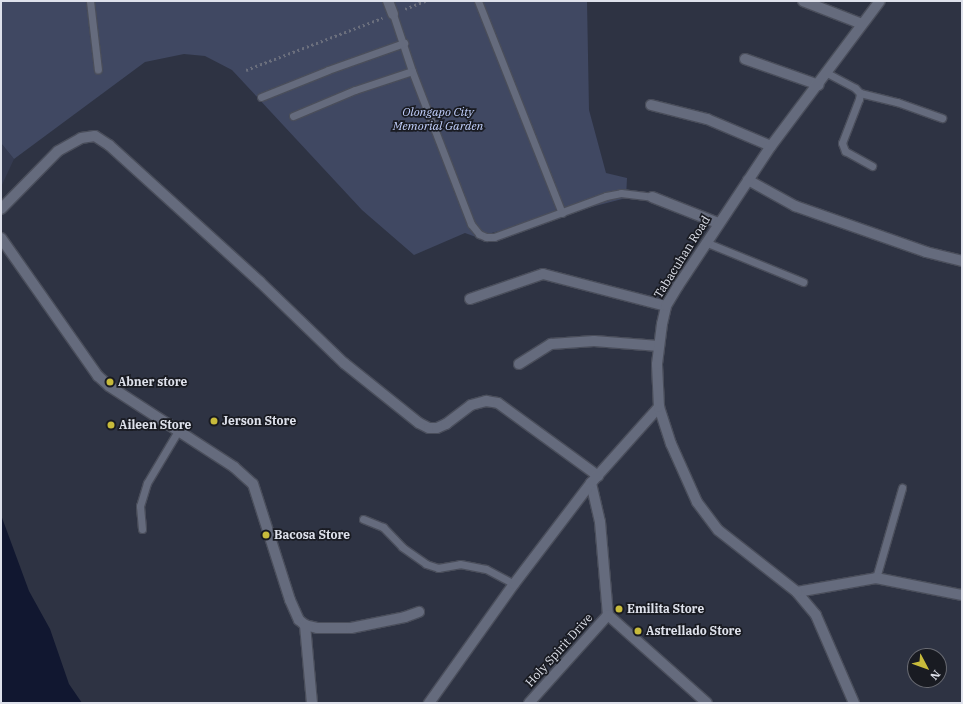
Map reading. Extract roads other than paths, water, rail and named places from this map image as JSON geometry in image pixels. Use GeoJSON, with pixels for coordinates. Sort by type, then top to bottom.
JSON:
{"type":"FeatureCollection","features":[{"type":"Feature","properties":{"kind":"street"},"geometry":{"type":"LineString","coordinates":[[388,1],[393,14]]}},
{"type":"Feature","properties":{"kind":"street"},"geometry":{"type":"LineString","coordinates":[[803,1],[862,24]]}},
{"type":"Feature","properties":{"kind":"street","name":"Tabacuhan Road"},"geometry":{"type":"LineString","coordinates":[[854,703],[816,615],[797,592],[718,530],[701,508],[671,444],[659,407],[657,364],[666,306],[705,242],[771,146],[819,85],[880,1]]}},
{"type":"Feature","properties":{"kind":"street"},"geometry":{"type":"LineString","coordinates":[[745,59],[819,85]]}},
{"type":"Feature","properties":{"kind":"street"},"geometry":{"type":"LineString","coordinates":[[651,105],[707,119],[771,146]]}},
{"type":"Feature","properties":{"kind":"street"},"geometry":{"type":"LineString","coordinates":[[1,209],[58,151],[81,138],[95,136],[109,145],[237,261],[344,363],[419,423],[429,428],[436,428],[446,424],[470,405],[486,401],[498,403],[594,480],[600,522],[608,615],[707,703]]}},
{"type":"Feature","properties":{"kind":"street"},"geometry":{"type":"LineString","coordinates":[[748,180],[795,206],[926,252],[962,261]]}},
{"type":"Feature","properties":{"kind":"street"},"geometry":{"type":"LineString","coordinates":[[652,197],[718,223]]}},
{"type":"Feature","properties":{"kind":"street"},"geometry":{"type":"LineString","coordinates":[[1,238],[98,376],[109,386],[234,467],[253,484],[290,600],[299,620],[305,625],[317,628],[351,628],[405,618],[419,612]]}},
{"type":"Feature","properties":{"kind":"street"},"geometry":{"type":"LineString","coordinates":[[470,299],[544,274],[666,306]]}},
{"type":"Feature","properties":{"kind":"street"},"geometry":{"type":"LineString","coordinates":[[519,364],[551,344],[594,341],[659,346]]}},
{"type":"Feature","properties":{"kind":"street"},"geometry":{"type":"LineString","coordinates":[[429,703],[514,584],[594,480],[659,407]]}},
{"type":"Feature","properties":{"kind":"street"},"geometry":{"type":"LineString","coordinates":[[797,592],[876,578],[962,595]]}},
{"type":"Feature","properties":{"kind":"street","name":"Holy Spirit Drive"},"geometry":{"type":"LineString","coordinates":[[529,703],[608,615]]}},
{"type":"Feature","properties":{"kind":"street"},"geometry":{"type":"LineString","coordinates":[[305,625],[312,703]]}},
{"type":"Feature","properties":{"kind":"lane"},"geometry":{"type":"LineString","coordinates":[[90,1],[98,70]]}},
{"type":"Feature","properties":{"kind":"lane"},"geometry":{"type":"LineString","coordinates":[[478,1],[562,212]]}},
{"type":"Feature","properties":{"kind":"lane"},"geometry":{"type":"LineString","coordinates":[[393,14],[412,71],[471,224],[479,234],[486,237],[494,237],[606,196],[621,193],[652,197]]}},
{"type":"Feature","properties":{"kind":"lane"},"geometry":{"type":"LineString","coordinates":[[261,97],[328,70],[404,44]]}},
{"type":"Feature","properties":{"kind":"lane"},"geometry":{"type":"LineString","coordinates":[[293,116],[355,90],[412,71]]}},
{"type":"Feature","properties":{"kind":"lane"},"geometry":{"type":"LineString","coordinates":[[827,74],[855,88],[860,93],[897,102],[942,118]]}},
{"type":"Feature","properties":{"kind":"lane"},"geometry":{"type":"LineString","coordinates":[[860,93],[860,99],[842,143],[845,151],[872,166]]}},
{"type":"Feature","properties":{"kind":"lane"},"geometry":{"type":"LineString","coordinates":[[705,242],[803,282]]}},
{"type":"Feature","properties":{"kind":"lane"},"geometry":{"type":"LineString","coordinates":[[142,529],[140,506],[147,482],[178,430]]}},
{"type":"Feature","properties":{"kind":"lane"},"geometry":{"type":"LineString","coordinates":[[876,578],[902,488]]}},
{"type":"Feature","properties":{"kind":"lane"},"geometry":{"type":"LineString","coordinates":[[363,519],[383,527],[402,547],[426,564],[438,568],[460,564],[479,568],[514,584]]}},
{"type":"Feature","properties":{"kind":"place","name":"Abner store"},"geometry":{"type":"Point","coordinates":[110,382]}},
{"type":"Feature","properties":{"kind":"place","name":"Jerson Store"},"geometry":{"type":"Point","coordinates":[214,421]}},
{"type":"Feature","properties":{"kind":"place","name":"Aileen Store"},"geometry":{"type":"Point","coordinates":[111,425]}},
{"type":"Feature","properties":{"kind":"place","name":"Bacosa Store"},"geometry":{"type":"Point","coordinates":[266,535]}},
{"type":"Feature","properties":{"kind":"place","name":"Emilita Store"},"geometry":{"type":"Point","coordinates":[619,609]}},
{"type":"Feature","properties":{"kind":"place","name":"Astrellado Store"},"geometry":{"type":"Point","coordinates":[638,631]}},
{"type":"Feature","properties":{"kind":"park label","name":"Olongapo City Memorial Garden"},"geometry":{"type":"Point","coordinates":[438,119]}}]}
